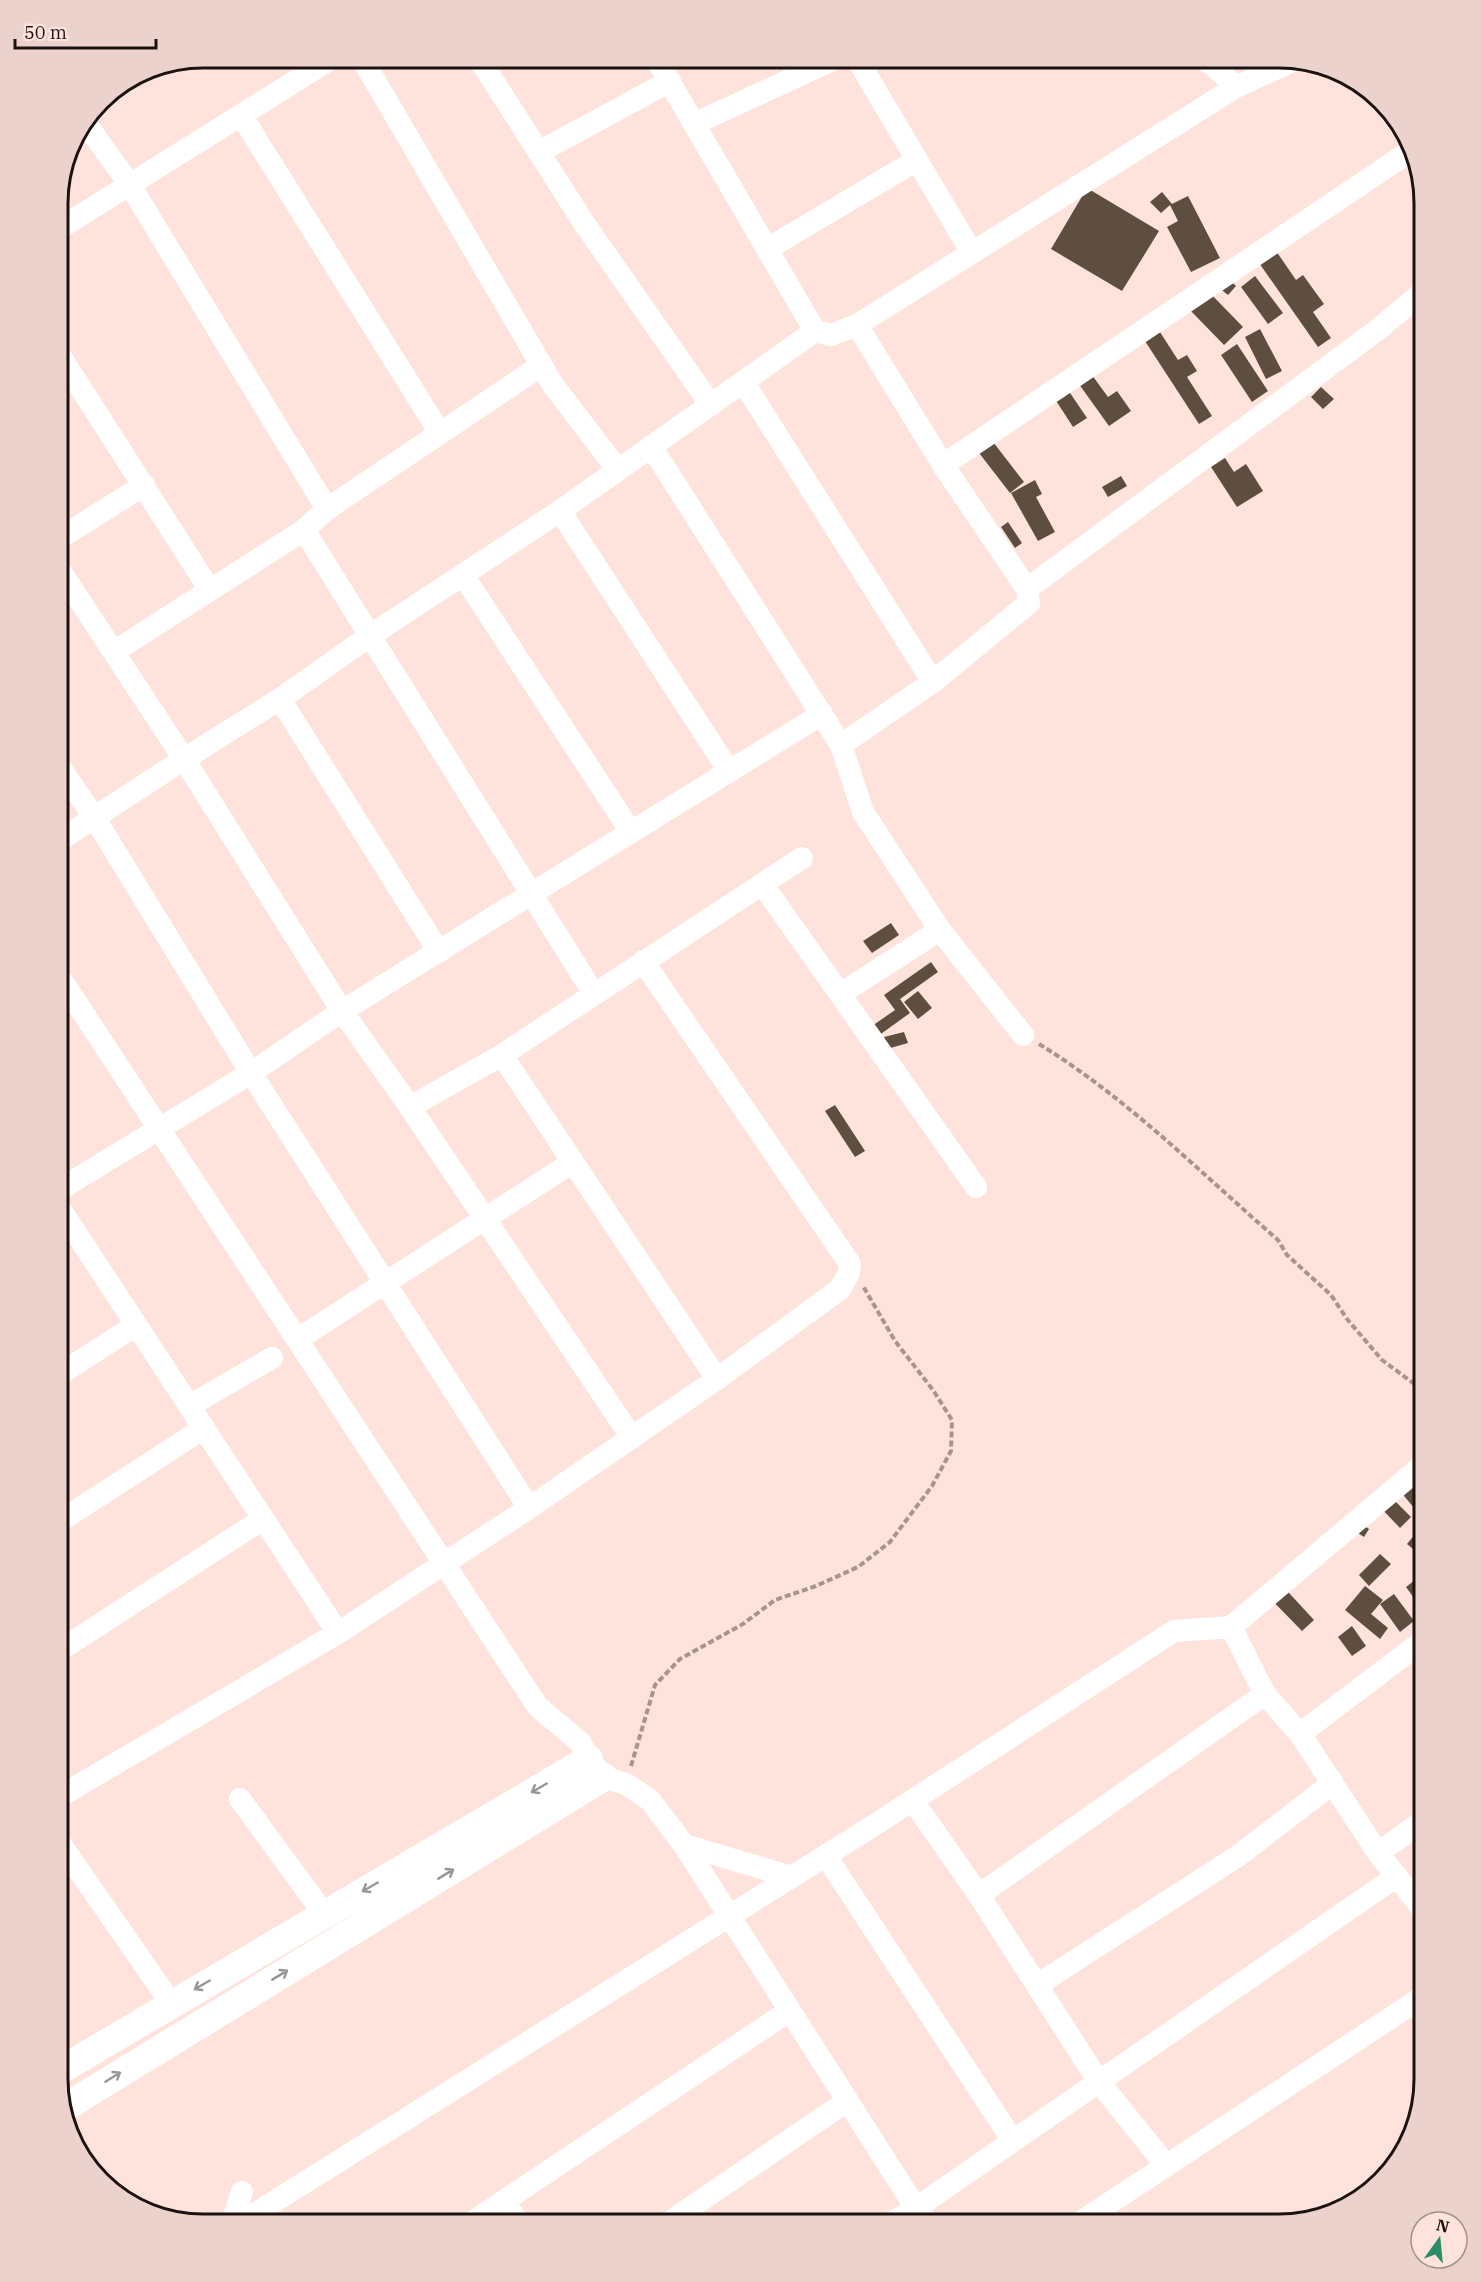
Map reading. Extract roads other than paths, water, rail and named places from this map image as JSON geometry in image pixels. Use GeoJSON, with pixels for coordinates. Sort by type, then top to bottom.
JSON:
{"type":"FeatureCollection","features":[{"type":"Feature","properties":{"kind":"street"},"geometry":{"type":"LineString","coordinates":[[68,223],[316,68]]}},
{"type":"Feature","properties":{"kind":"street"},"geometry":{"type":"LineString","coordinates":[[367,68],[553,385],[618,470]]}},
{"type":"Feature","properties":{"kind":"street"},"geometry":{"type":"LineString","coordinates":[[485,68],[584,224],[711,405]]}},
{"type":"Feature","properties":{"kind":"street"},"geometry":{"type":"LineString","coordinates":[[662,68],[815,331],[831,335],[857,325],[1236,87],[1278,68]]}},
{"type":"Feature","properties":{"kind":"street"},"geometry":{"type":"LineString","coordinates":[[694,124],[796,68]]}},
{"type":"Feature","properties":{"kind":"street"},"geometry":{"type":"LineString","coordinates":[[863,68],[972,253]]}},
{"type":"Feature","properties":{"kind":"street"},"geometry":{"type":"LineString","coordinates":[[1217,68],[1236,87]]}},
{"type":"Feature","properties":{"kind":"street"},"geometry":{"type":"LineString","coordinates":[[539,152],[670,81]]}},
{"type":"Feature","properties":{"kind":"street"},"geometry":{"type":"LineString","coordinates":[[241,115],[440,433]]}},
{"type":"Feature","properties":{"kind":"street"},"geometry":{"type":"LineString","coordinates":[[89,128],[130,185],[327,509]]}},
{"type":"Feature","properties":{"kind":"street"},"geometry":{"type":"LineString","coordinates":[[943,465],[1405,155]]}},
{"type":"Feature","properties":{"kind":"street"},"geometry":{"type":"LineString","coordinates":[[767,249],[917,160]]}},
{"type":"Feature","properties":{"kind":"street"},"geometry":{"type":"LineString","coordinates":[[1027,589],[1376,331],[1414,299]]}},
{"type":"Feature","properties":{"kind":"street"},"geometry":{"type":"LineString","coordinates":[[841,745],[933,682],[1029,603],[1027,589],[943,465],[857,325]]}},
{"type":"Feature","properties":{"kind":"street"},"geometry":{"type":"LineString","coordinates":[[68,835],[280,699],[371,635],[560,511],[815,331]]}},
{"type":"Feature","properties":{"kind":"street"},"geometry":{"type":"LineString","coordinates":[[115,651],[304,530],[327,509],[542,365]]}},
{"type":"Feature","properties":{"kind":"street"},"geometry":{"type":"LineString","coordinates":[[68,368],[210,590]]}},
{"type":"Feature","properties":{"kind":"street"},"geometry":{"type":"LineString","coordinates":[[744,382],[933,682]]}},
{"type":"Feature","properties":{"kind":"street"},"geometry":{"type":"LineString","coordinates":[[651,446],[841,745],[863,812],[940,930],[1023,1035]]}},
{"type":"Feature","properties":{"kind":"street"},"geometry":{"type":"LineString","coordinates":[[68,533],[144,485]]}},
{"type":"Feature","properties":{"kind":"street"},"geometry":{"type":"LineString","coordinates":[[560,511],[729,771]]}},
{"type":"Feature","properties":{"kind":"street"},"geometry":{"type":"LineString","coordinates":[[304,530],[594,994]]}},
{"type":"Feature","properties":{"kind":"street"},"geometry":{"type":"LineString","coordinates":[[463,574],[631,832]]}},
{"type":"Feature","properties":{"kind":"street"},"geometry":{"type":"LineString","coordinates":[[68,582],[184,759],[342,1011],[410,1107],[632,1438]]}},
{"type":"Feature","properties":{"kind":"street"},"geometry":{"type":"LineString","coordinates":[[280,699],[439,952]]}},
{"type":"Feature","properties":{"kind":"street"},"geometry":{"type":"LineString","coordinates":[[68,1184],[251,1073],[342,1011],[822,714]]}},
{"type":"Feature","properties":{"kind":"street"},"geometry":{"type":"LineString","coordinates":[[68,779],[94,817],[251,1073],[529,1508]]}},
{"type":"Feature","properties":{"kind":"street"},"geometry":{"type":"LineString","coordinates":[[410,1107],[502,1055],[802,858]]}},
{"type":"Feature","properties":{"kind":"street"},"geometry":{"type":"LineString","coordinates":[[763,885],[976,1187]]}},
{"type":"Feature","properties":{"kind":"street"},"geometry":{"type":"LineString","coordinates":[[840,994],[940,930]]}},
{"type":"Feature","properties":{"kind":"street"},"geometry":{"type":"LineString","coordinates":[[68,1792],[338,1633],[445,1564],[717,1380],[840,1289],[849,1274],[850,1264],[643,961]]}},
{"type":"Feature","properties":{"kind":"street"},"geometry":{"type":"LineString","coordinates":[[68,998],[161,1129],[538,1707],[580,1742],[606,1774],[650,1800],[684,1845],[922,2214]]}},
{"type":"Feature","properties":{"kind":"street"},"geometry":{"type":"LineString","coordinates":[[502,1055],[717,1380]]}},
{"type":"Feature","properties":{"kind":"street"},"geometry":{"type":"LineString","coordinates":[[298,1339],[573,1162]]}},
{"type":"Feature","properties":{"kind":"street"},"geometry":{"type":"LineString","coordinates":[[68,1221],[338,1633]]}},
{"type":"Feature","properties":{"kind":"street"},"geometry":{"type":"LineString","coordinates":[[68,1369],[136,1325]]}},
{"type":"Feature","properties":{"kind":"street"},"geometry":{"type":"LineString","coordinates":[[189,1406],[272,1358]]}},
{"type":"Feature","properties":{"kind":"street"},"geometry":{"type":"LineString","coordinates":[[68,1516],[204,1428]]}},
{"type":"Feature","properties":{"kind":"street"},"geometry":{"type":"LineString","coordinates":[[254,2214],[913,1801],[1174,1631],[1231,1626],[1414,1472]]}},
{"type":"Feature","properties":{"kind":"street"},"geometry":{"type":"LineString","coordinates":[[68,1645],[263,1519]]}},
{"type":"Feature","properties":{"kind":"street"},"geometry":{"type":"LineString","coordinates":[[1231,1626],[1265,1694],[1300,1734],[1378,1853],[1414,1898]]}},
{"type":"Feature","properties":{"kind":"street"},"geometry":{"type":"LineString","coordinates":[[1300,1734],[1414,1648]]}},
{"type":"Feature","properties":{"kind":"street"},"geometry":{"type":"LineString","coordinates":[[979,1895],[1265,1694]]}},
{"type":"Feature","properties":{"kind":"street"},"geometry":{"type":"LineString","coordinates":[[68,2065],[324,1914],[606,1774]]}},
{"type":"Feature","properties":{"kind":"street"},"geometry":{"type":"LineString","coordinates":[[70,2104],[606,1774]]}},
{"type":"Feature","properties":{"kind":"street"},"geometry":{"type":"LineString","coordinates":[[1037,1985],[1238,1856],[1333,1783]]}},
{"type":"Feature","properties":{"kind":"street"},"geometry":{"type":"LineString","coordinates":[[240,1798],[324,1914]]}},
{"type":"Feature","properties":{"kind":"street"},"geometry":{"type":"LineString","coordinates":[[913,1801],[979,1895],[1099,2082],[1166,2165]]}},
{"type":"Feature","properties":{"kind":"street"},"geometry":{"type":"LineString","coordinates":[[1378,1853],[1414,1827]]}},
{"type":"Feature","properties":{"kind":"street"},"geometry":{"type":"LineString","coordinates":[[684,1845],[792,1877]]}},
{"type":"Feature","properties":{"kind":"street"},"geometry":{"type":"LineString","coordinates":[[68,1855],[171,2003]]}},
{"type":"Feature","properties":{"kind":"street"},"geometry":{"type":"LineString","coordinates":[[825,1856],[1013,2141]]}},
{"type":"Feature","properties":{"kind":"street"},"geometry":{"type":"LineString","coordinates":[[925,2214],[1013,2141],[1397,1876]]}},
{"type":"Feature","properties":{"kind":"street"},"geometry":{"type":"LineString","coordinates":[[1092,2214],[1414,2003]]}},
{"type":"Feature","properties":{"kind":"street"},"geometry":{"type":"LineString","coordinates":[[484,2214],[789,2011]]}},
{"type":"Feature","properties":{"kind":"street"},"geometry":{"type":"LineString","coordinates":[[681,2214],[847,2101]]}},
{"type":"Feature","properties":{"kind":"street"},"geometry":{"type":"LineString","coordinates":[[235,2214],[242,2192]]}},
{"type":"Feature","properties":{"kind":"street"},"geometry":{"type":"LineString","coordinates":[[504,2201],[513,2214]]}}]}
